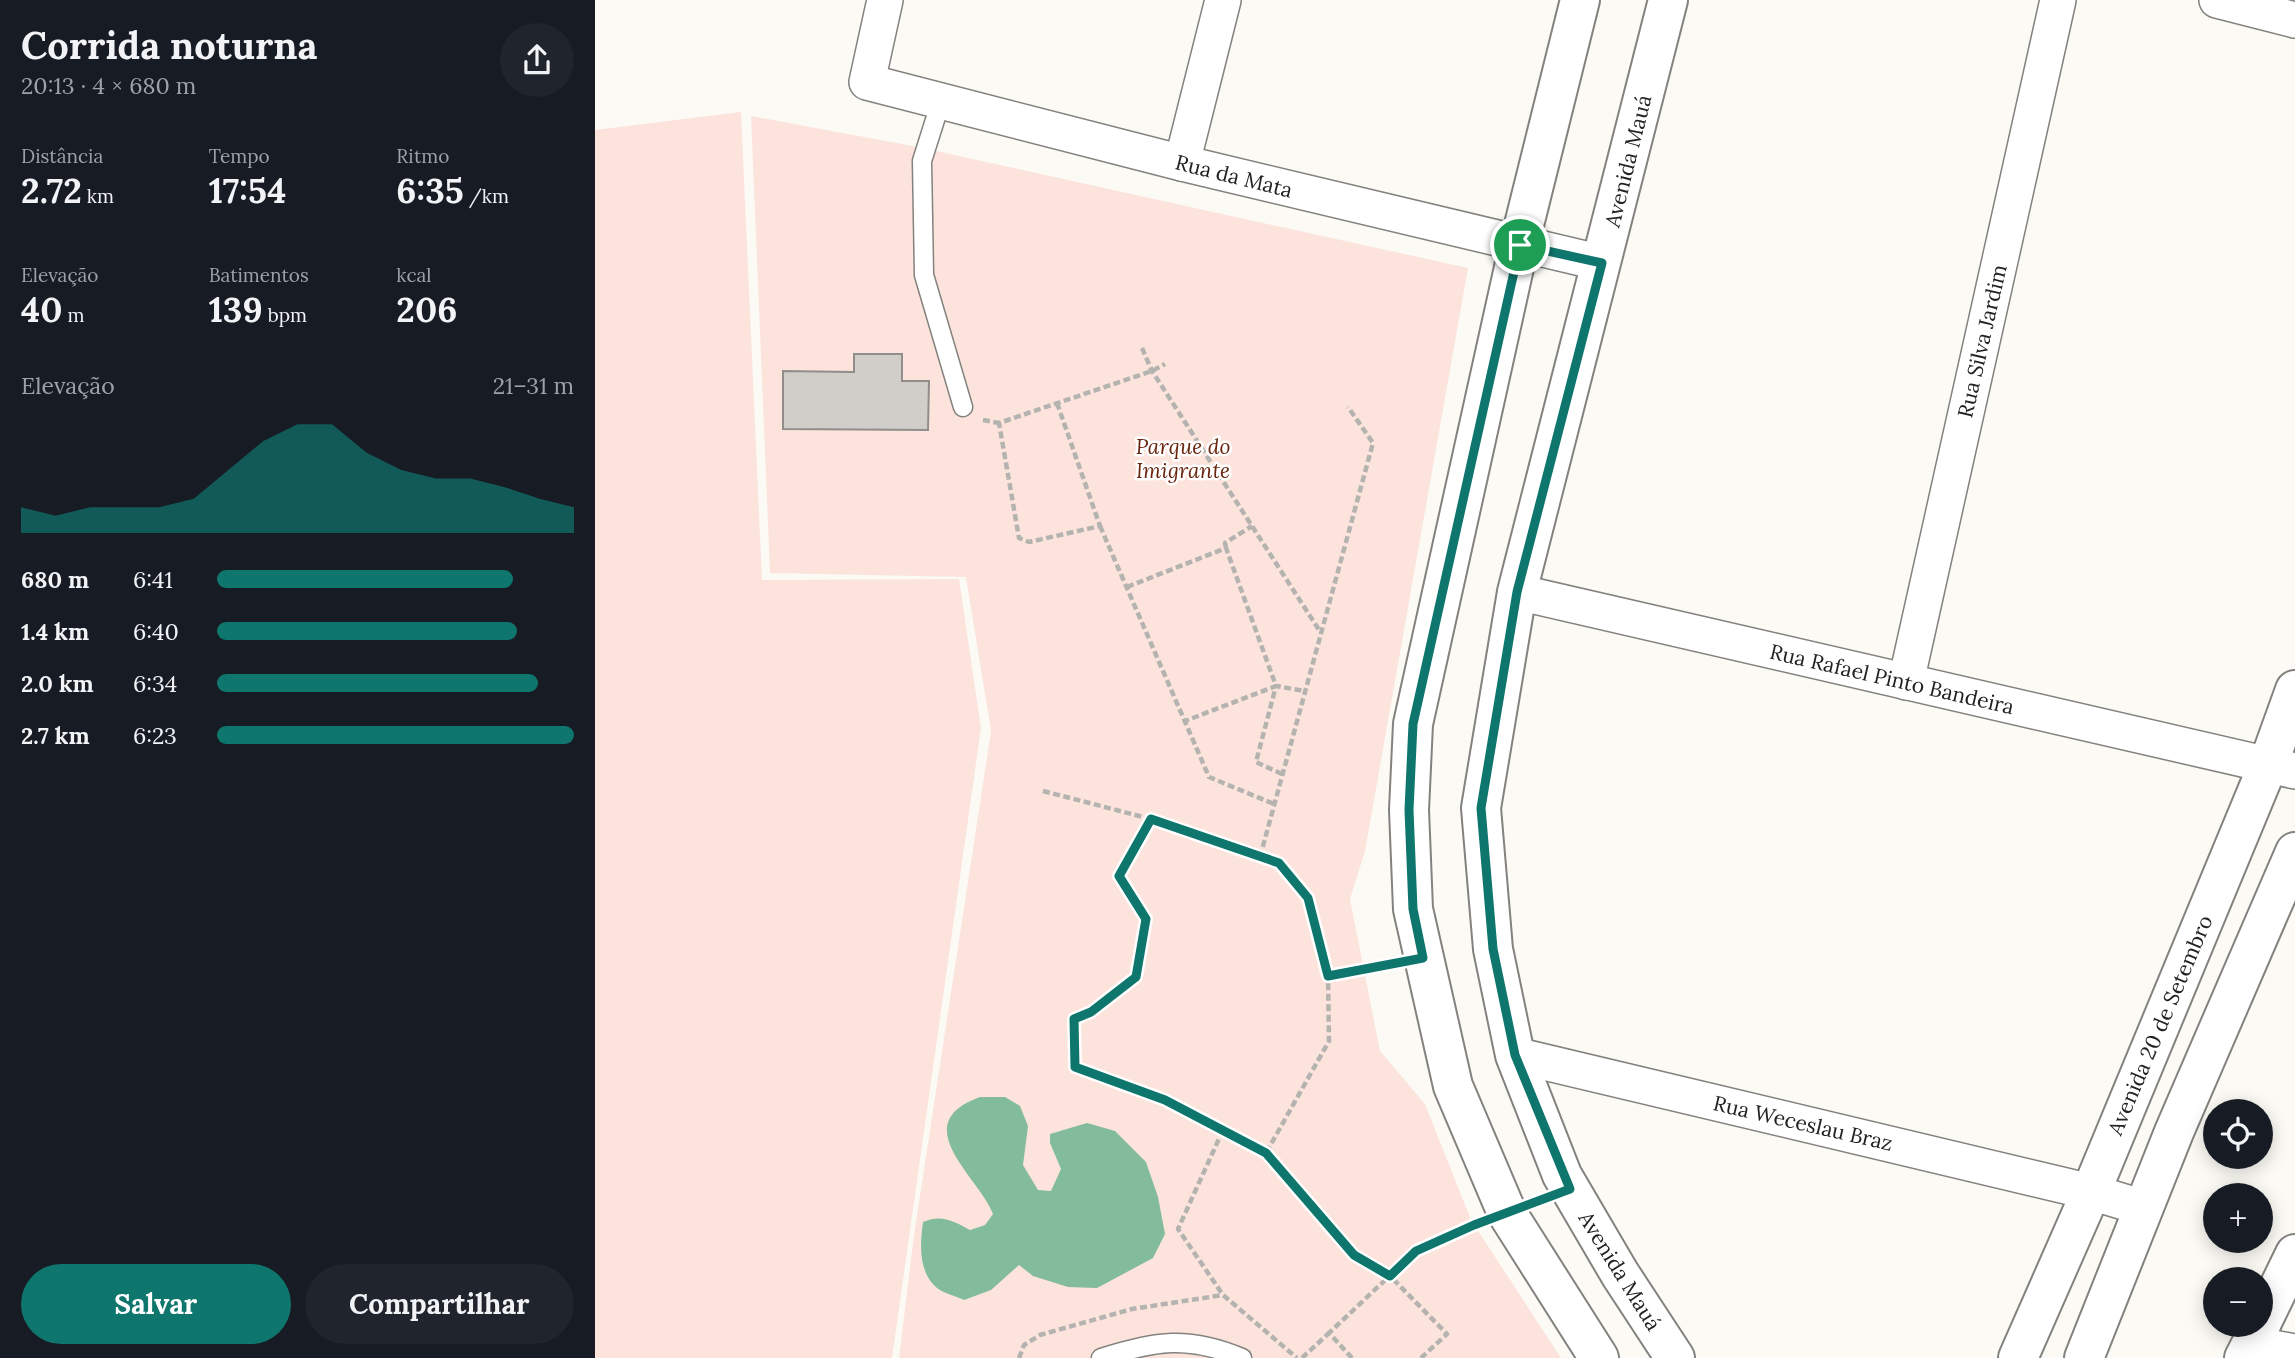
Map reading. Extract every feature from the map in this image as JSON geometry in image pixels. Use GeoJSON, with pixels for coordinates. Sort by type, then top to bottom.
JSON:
{"type":"FeatureCollection","features":[{"type":"Feature","properties":{"kind":"main road"},"geometry":{"type":"LineString","coordinates":[[1580,0],[1520,245],[1413,724],[1409,810],[1412,897],[1423,958],[1453,1086],[1507,1213],[1599,1358]]}},
{"type":"Feature","properties":{"kind":"main road","name":"Avenida Mauá"},"geometry":{"type":"LineString","coordinates":[[1668,0],[1517,592],[1481,808],[1493,949],[1515,1055],[1562,1175],[1620,1274],[1675,1358]]}},
{"type":"Feature","properties":{"kind":"main road","name":"Avenida 20 de Setembro"},"geometry":{"type":"LineString","coordinates":[[2018,1358],[2281,768],[2295,690]]}},
{"type":"Feature","properties":{"kind":"main road"},"geometry":{"type":"LineString","coordinates":[[2084,1358],[2144,1208],[2295,852]]}},
{"type":"Feature","properties":{"kind":"main road"},"geometry":{"type":"LineString","coordinates":[[2254,1338],[2295,1254]]}},
{"type":"Feature","properties":{"kind":"street","name":"Rua da Mata"},"geometry":{"type":"LineString","coordinates":[[885,0],[867,82],[1182,163],[1602,263]]}},
{"type":"Feature","properties":{"kind":"street"},"geometry":{"type":"LineString","coordinates":[[1182,163],[1223,0]]}},
{"type":"Feature","properties":{"kind":"street","name":"Rua Silva Jardim"},"geometry":{"type":"LineString","coordinates":[[1906,682],[2058,0]]}},
{"type":"Feature","properties":{"kind":"street"},"geometry":{"type":"LineString","coordinates":[[2217,0],[2295,20]]}},
{"type":"Feature","properties":{"kind":"street","name":"Rua Rafael Pinto Bandeira"},"geometry":{"type":"LineString","coordinates":[[1517,592],[2281,768]]}},
{"type":"Feature","properties":{"kind":"street","name":"Rua Weceslau Braz"},"geometry":{"type":"LineString","coordinates":[[1515,1055],[2091,1192],[2144,1208]]}},
{"type":"Feature","properties":{"kind":"street"},"geometry":{"type":"LineString","coordinates":[[2254,1338],[2295,1352]]}},
{"type":"Feature","properties":{"kind":"lane"},"geometry":{"type":"LineString","coordinates":[[941,101],[922,161],[924,275],[963,407]]}},
{"type":"Feature","properties":{"kind":"lane"},"geometry":{"type":"LineString","coordinates":[[1101,1358],[1175,1340],[1217,1347],[1242,1358]]}},
{"type":"Feature","properties":{"kind":"path"},"geometry":{"type":"LineString","coordinates":[[1142,348],[1152,371],[1321,634]]}},
{"type":"Feature","properties":{"kind":"path"},"geometry":{"type":"LineString","coordinates":[[1100,526],[1029,542],[1019,538],[999,423],[1152,371],[1165,363]]}},
{"type":"Feature","properties":{"kind":"path"},"geometry":{"type":"LineString","coordinates":[[1057,403],[1100,526],[1209,777],[1274,804]]}},
{"type":"Feature","properties":{"kind":"path"},"geometry":{"type":"LineString","coordinates":[[1260,857],[1373,443],[1348,407]]}},
{"type":"Feature","properties":{"kind":"path"},"geometry":{"type":"LineString","coordinates":[[1252,526],[1225,543],[1276,686],[1256,762],[1282,774]]}},
{"type":"Feature","properties":{"kind":"path"},"geometry":{"type":"LineString","coordinates":[[1127,587],[1226,548]]}},
{"type":"Feature","properties":{"kind":"path"},"geometry":{"type":"LineString","coordinates":[[1185,721],[1276,686],[1305,691]]}},
{"type":"Feature","properties":{"kind":"path"},"geometry":{"type":"LineString","coordinates":[[1043,791],[1151,819],[1279,863],[1308,898],[1328,976],[1329,1041],[1266,1153]]}},
{"type":"Feature","properties":{"kind":"path"},"geometry":{"type":"LineString","coordinates":[[1151,819],[1119,876],[1146,919],[1136,977],[1091,1012],[1074,1019],[1075,1067],[1165,1100],[1266,1153],[1354,1255],[1390,1276],[1447,1334],[1421,1358]]}},
{"type":"Feature","properties":{"kind":"path"},"geometry":{"type":"LineString","coordinates":[[1328,976],[1423,958]]}},
{"type":"Feature","properties":{"kind":"path"},"geometry":{"type":"LineString","coordinates":[[1223,1130],[1178,1229],[1223,1295],[1300,1358],[1416,1251],[1507,1213]]}},
{"type":"Feature","properties":{"kind":"path"},"geometry":{"type":"LineString","coordinates":[[1019,1358],[1024,1345],[1040,1335],[1132,1309],[1223,1295]]}},
{"type":"Feature","properties":{"kind":"path"},"geometry":{"type":"LineString","coordinates":[[1329,1333],[1352,1358]]}},
{"type":"Feature","properties":{"kind":"green space"},"geometry":{"type":"Polygon","coordinates":[[[741,112],[762,580],[959,579],[981,728],[892,1358],[595,1358],[595,130],[741,112]]]}},
{"type":"Feature","properties":{"kind":"green space","name":"Parque do Imigrante"},"geometry":{"type":"Polygon","coordinates":[[[751,116],[918,147],[1468,268],[1365,851],[1350,899],[1380,1051],[1425,1104],[1471,1220],[1561,1358],[899,1358],[914,1235],[991,731],[966,577],[770,573],[751,116]]]}},
{"type":"Feature","properties":{"kind":"shaded area"},"geometry":{"type":"Polygon","coordinates":[[[980,1097],[1005,1097],[1020,1106],[1028,1126],[1023,1165],[1038,1190],[1051,1191],[1061,1169],[1050,1143],[1050,1134],[1087,1123],[1115,1131],[1146,1162],[1158,1197],[1165,1234],[1153,1258],[1097,1288],[1068,1287],[1033,1276],[1019,1265],[991,1290],[964,1300],[937,1288],[923,1266],[923,1222],[942,1219],[953,1221],[970,1230],[985,1225],[993,1214],[953,1152],[947,1136],[948,1121],[958,1108],[980,1097]]]}},
{"type":"Feature","properties":{"kind":"building"},"geometry":{"type":"Polygon","coordinates":[[[854,354],[902,354],[902,381],[929,381],[928,430],[783,429],[783,371],[854,372],[854,354]]]}},
{"type":"Feature","properties":{"kind":"route"},"geometry":{"type":"LineString","coordinates":[[1520,245],[1602,263],[1512,613],[1481,808],[1493,949],[1515,1055],[1570,1189],[1474,1225],[1416,1251],[1390,1276],[1354,1255],[1266,1153],[1165,1100],[1075,1067],[1074,1019],[1091,1012],[1136,977],[1146,919],[1119,876],[1151,819],[1279,863],[1308,898],[1328,976],[1423,958],[1413,909],[1409,810],[1413,724],[1520,245]]}}]}
